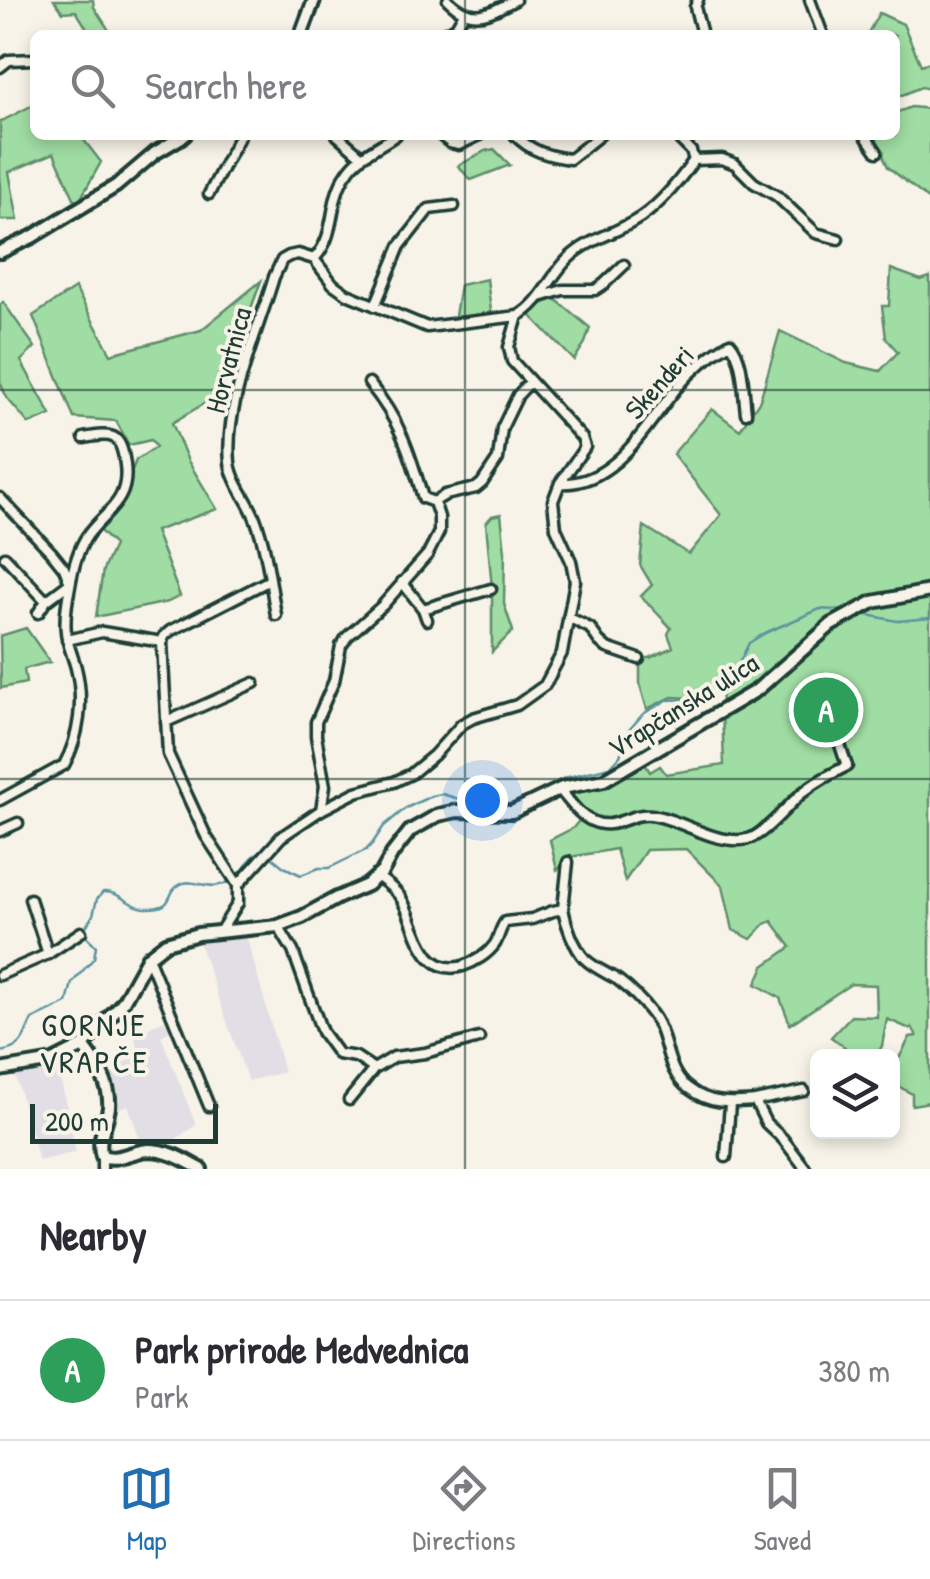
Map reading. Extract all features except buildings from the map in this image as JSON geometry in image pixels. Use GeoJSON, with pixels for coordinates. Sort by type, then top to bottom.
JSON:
{"type":"FeatureCollection","features":[{"type":"Feature","properties":{"kind":"street"},"geometry":{"type":"LineString","coordinates":[[303,30],[314,0]]}},
{"type":"Feature","properties":{"kind":"street"},"geometry":{"type":"LineString","coordinates":[[448,0],[464,13],[476,16],[515,0]]}},
{"type":"Feature","properties":{"kind":"street"},"geometry":{"type":"LineString","coordinates":[[810,0],[821,30]]}},
{"type":"Feature","properties":{"kind":"street"},"geometry":{"type":"LineString","coordinates":[[694,1],[701,30]]}},
{"type":"Feature","properties":{"kind":"street"},"geometry":{"type":"LineString","coordinates":[[450,30],[464,13]]}},
{"type":"Feature","properties":{"kind":"street"},"geometry":{"type":"LineString","coordinates":[[0,67],[9,60],[30,59]]}},
{"type":"Feature","properties":{"kind":"street"},"geometry":{"type":"LineString","coordinates":[[0,252],[15,247],[116,186],[177,140]]}},
{"type":"Feature","properties":{"kind":"street"},"geometry":{"type":"LineString","coordinates":[[209,194],[237,140]]}},
{"type":"Feature","properties":{"kind":"street"},"geometry":{"type":"LineString","coordinates":[[343,140],[361,156]]}},
{"type":"Feature","properties":{"kind":"street"},"geometry":{"type":"LineString","coordinates":[[389,140],[361,156],[342,182],[332,210],[328,240],[314,259],[339,290],[427,327],[523,314],[568,259],[640,218],[670,191],[694,160],[722,158],[736,164],[816,234],[838,240]]}},
{"type":"Feature","properties":{"kind":"street"},"geometry":{"type":"LineString","coordinates":[[446,140],[459,145],[470,140]]}},
{"type":"Feature","properties":{"kind":"street"},"geometry":{"type":"LineString","coordinates":[[520,140],[560,158],[573,158],[594,140]]}},
{"type":"Feature","properties":{"kind":"street"},"geometry":{"type":"LineString","coordinates":[[681,140],[692,150],[694,160]]}},
{"type":"Feature","properties":{"kind":"street"},"geometry":{"type":"LineString","coordinates":[[869,140],[877,152]]}},
{"type":"Feature","properties":{"kind":"street"},"geometry":{"type":"LineString","coordinates":[[375,306],[400,246],[412,228],[433,207],[454,206]]}},
{"type":"Feature","properties":{"kind":"street","name":"Horvatnica"},"geometry":{"type":"LineString","coordinates":[[276,615],[266,556],[254,516],[232,471],[232,417],[280,264],[293,254],[314,259]]}},
{"type":"Feature","properties":{"kind":"street"},"geometry":{"type":"LineString","coordinates":[[540,297],[563,290],[595,290],[624,265]]}},
{"type":"Feature","properties":{"kind":"street"},"geometry":{"type":"LineString","coordinates":[[236,880],[281,838],[321,810],[356,792],[411,774],[468,721],[517,705],[538,692],[559,661],[575,582],[554,518],[553,501],[560,483],[584,452],[584,442],[514,365],[510,338],[518,316]]}},
{"type":"Feature","properties":{"kind":"street","name":"Skenderi"},"geometry":{"type":"LineString","coordinates":[[560,483],[584,481],[602,473],[645,432],[685,379],[730,343],[738,356],[746,412]]}},
{"type":"Feature","properties":{"kind":"street"},"geometry":{"type":"LineString","coordinates":[[434,502],[482,482],[498,459],[502,428],[518,395],[530,382]]}},
{"type":"Feature","properties":{"kind":"street"},"geometry":{"type":"LineString","coordinates":[[369,383],[407,443],[423,498],[434,502]]}},
{"type":"Feature","properties":{"kind":"street"},"geometry":{"type":"LineString","coordinates":[[0,800],[60,768],[68,759],[78,728],[81,696],[65,624],[70,583],[80,546],[114,509],[126,475],[123,454],[115,438],[108,434],[84,438]]}},
{"type":"Feature","properties":{"kind":"street"},"geometry":{"type":"LineString","coordinates":[[0,498],[52,552],[70,583]]}},
{"type":"Feature","properties":{"kind":"street"},"geometry":{"type":"LineString","coordinates":[[321,810],[325,786],[316,722],[334,681],[341,646],[347,636],[384,605],[428,554],[438,537],[439,517],[434,502]]}},
{"type":"Feature","properties":{"kind":"street"},"geometry":{"type":"LineString","coordinates":[[4,557],[46,601]]}},
{"type":"Feature","properties":{"kind":"street"},"geometry":{"type":"LineString","coordinates":[[222,930],[238,903],[236,880],[206,836],[168,754],[162,642],[170,631],[270,580]]}},
{"type":"Feature","properties":{"kind":"street"},"geometry":{"type":"LineString","coordinates":[[402,582],[427,620]]}},
{"type":"Feature","properties":{"kind":"street"},"geometry":{"type":"LineString","coordinates":[[38,614],[46,601],[70,583]]}},
{"type":"Feature","properties":{"kind":"street"},"geometry":{"type":"LineString","coordinates":[[423,609],[491,589]]}},
{"type":"Feature","properties":{"kind":"street","name":"Vrapčanska ulica"},"geometry":{"type":"LineString","coordinates":[[148,957],[174,940],[222,930],[278,926],[302,918],[378,876],[410,831],[428,818],[456,811],[512,812],[559,789],[604,780],[758,690],[816,636],[848,615],[866,606],[930,591]]}},
{"type":"Feature","properties":{"kind":"street"},"geometry":{"type":"LineString","coordinates":[[568,617],[590,628],[607,648],[639,659]]}},
{"type":"Feature","properties":{"kind":"street"},"geometry":{"type":"LineString","coordinates":[[67,640],[102,632],[162,642]]}},
{"type":"Feature","properties":{"kind":"street"},"geometry":{"type":"LineString","coordinates":[[166,722],[254,683]]}},
{"type":"Feature","properties":{"kind":"street"},"geometry":{"type":"LineString","coordinates":[[559,789],[581,814],[596,823],[617,824],[638,815],[651,815],[721,837],[748,839],[815,784],[847,766],[830,712]]}},
{"type":"Feature","properties":{"kind":"street"},"geometry":{"type":"LineString","coordinates":[[0,831],[18,823]]}},
{"type":"Feature","properties":{"kind":"street"},"geometry":{"type":"LineString","coordinates":[[568,862],[563,910],[571,934],[584,958],[626,986],[651,1013],[682,1083],[697,1094],[730,1104],[804,1091]]}},
{"type":"Feature","properties":{"kind":"street"},"geometry":{"type":"LineString","coordinates":[[378,876],[402,900],[424,951],[445,967],[464,965],[482,957],[495,943],[505,922],[563,910]]}},
{"type":"Feature","properties":{"kind":"street"},"geometry":{"type":"LineString","coordinates":[[30,900],[48,954]]}},
{"type":"Feature","properties":{"kind":"street"},"geometry":{"type":"LineString","coordinates":[[278,926],[294,951],[326,1038],[338,1054],[356,1057],[374,1069]]}},
{"type":"Feature","properties":{"kind":"street"},"geometry":{"type":"LineString","coordinates":[[0,975],[48,954],[81,932]]}},
{"type":"Feature","properties":{"kind":"street"},"geometry":{"type":"LineString","coordinates":[[0,1070],[52,1060],[83,1046],[123,1002],[148,957]]}},
{"type":"Feature","properties":{"kind":"street"},"geometry":{"type":"LineString","coordinates":[[148,957],[209,1106]]}},
{"type":"Feature","properties":{"kind":"street"},"geometry":{"type":"LineString","coordinates":[[349,1100],[374,1069],[394,1057],[426,1053],[479,1038]]}},
{"type":"Feature","properties":{"kind":"street"},"geometry":{"type":"LineString","coordinates":[[83,1046],[95,1062],[109,1098],[98,1144],[102,1169]]}},
{"type":"Feature","properties":{"kind":"street"},"geometry":{"type":"LineString","coordinates":[[755,1101],[766,1123],[806,1169]]}},
{"type":"Feature","properties":{"kind":"street"},"geometry":{"type":"LineString","coordinates":[[726,1157],[730,1104]]}},
{"type":"Feature","properties":{"kind":"street"},"geometry":{"type":"LineString","coordinates":[[102,1156],[110,1159],[144,1150],[170,1152],[201,1169]]}},
{"type":"Feature","properties":{"kind":"shaded area"},"geometry":{"type":"Polygon","coordinates":[[[246,934],[284,1072],[248,1081],[198,940],[246,934]]]}},
{"type":"Feature","properties":{"kind":"shaded area"},"geometry":{"type":"Polygon","coordinates":[[[164,1020],[170,1031],[161,1036],[196,1125],[163,1148],[143,1148],[128,1105],[117,1109],[106,1076],[117,1072],[115,1066],[129,1060],[127,1054],[138,1048],[134,1036],[164,1020]]]}},
{"type":"Feature","properties":{"kind":"shaded area"},"geometry":{"type":"Polygon","coordinates":[[[58,1066],[76,1152],[39,1161],[15,1074],[58,1066]]]}},
{"type":"Feature","properties":{"kind":"green space"},"geometry":{"type":"Polygon","coordinates":[[[54,0],[93,0],[109,30],[88,30],[76,11],[63,12],[54,0]]]}},
{"type":"Feature","properties":{"kind":"green space"},"geometry":{"type":"Polygon","coordinates":[[[879,13],[903,24],[921,65],[930,62],[930,89],[921,87],[900,96],[900,30],[870,30],[879,13]]]}},
{"type":"Feature","properties":{"kind":"green space"},"geometry":{"type":"Polygon","coordinates":[[[30,107],[30,140],[84,140],[101,162],[77,205],[54,153],[9,172],[18,220],[0,220],[0,122],[30,107]]]}},
{"type":"Feature","properties":{"kind":"green space"},"geometry":{"type":"Polygon","coordinates":[[[911,107],[930,109],[930,201],[888,167],[877,140],[900,140],[900,111],[911,107]]]}},
{"type":"Feature","properties":{"kind":"green space"},"geometry":{"type":"Polygon","coordinates":[[[494,149],[510,165],[471,180],[458,166],[485,151],[494,149]]]}},
{"type":"Feature","properties":{"kind":"green space"},"geometry":{"type":"Polygon","coordinates":[[[891,269],[921,280],[930,277],[930,1102],[912,1105],[912,1094],[900,1087],[900,1056],[910,1037],[917,1036],[912,1027],[887,1019],[880,1049],[847,1049],[831,1037],[851,1016],[877,1017],[876,985],[851,984],[790,1024],[780,998],[756,984],[764,966],[791,947],[772,921],[751,939],[733,930],[723,886],[686,849],[646,850],[625,881],[616,849],[571,857],[557,870],[550,840],[573,828],[586,812],[567,791],[600,788],[644,762],[650,772],[660,766],[666,774],[724,765],[721,681],[695,698],[672,697],[647,709],[640,685],[640,658],[650,658],[673,647],[668,634],[671,628],[641,596],[652,585],[640,565],[644,526],[689,554],[721,515],[673,454],[712,409],[740,430],[760,400],[780,331],[846,363],[880,371],[898,352],[886,338],[882,306],[889,306],[891,269]]]}},
{"type":"Feature","properties":{"kind":"green space"},"geometry":{"type":"Polygon","coordinates":[[[487,279],[491,311],[483,318],[454,322],[460,285],[487,279]]]}},
{"type":"Feature","properties":{"kind":"green space"},"geometry":{"type":"Polygon","coordinates":[[[261,281],[220,394],[172,423],[188,461],[217,509],[155,531],[180,596],[96,617],[103,570],[114,545],[97,528],[124,492],[136,460],[156,447],[151,440],[129,445],[116,421],[74,418],[33,316],[75,288],[111,354],[201,330],[261,281]]]}},
{"type":"Feature","properties":{"kind":"green space"},"geometry":{"type":"Polygon","coordinates":[[[553,297],[590,328],[574,360],[528,313],[553,297]]]}},
{"type":"Feature","properties":{"kind":"green space"},"geometry":{"type":"Polygon","coordinates":[[[3,302],[35,347],[21,361],[51,415],[29,424],[7,398],[0,382],[3,302]]]}},
{"type":"Feature","properties":{"kind":"green space"},"geometry":{"type":"Polygon","coordinates":[[[501,514],[504,604],[513,631],[492,652],[486,523],[501,514]]]}},
{"type":"Feature","properties":{"kind":"green space"},"geometry":{"type":"Polygon","coordinates":[[[26,628],[50,662],[24,669],[26,683],[1,688],[0,636],[26,628]]]}},
{"type":"Feature","properties":{"kind":"waterway"},"geometry":{"type":"LineString","coordinates":[[529,798],[564,778],[610,767],[620,756],[629,730],[643,714],[667,700],[695,699],[726,678],[749,643],[765,633],[820,609],[850,611]]}},
{"type":"Feature","properties":{"kind":"waterway"},"geometry":{"type":"LineString","coordinates":[[863,614],[897,621],[930,618]]}},
{"type":"Feature","properties":{"kind":"waterway"},"geometry":{"type":"LineString","coordinates":[[0,1052],[19,1045],[32,1020],[67,1003],[72,983],[94,958],[96,946],[86,936],[85,928],[103,892],[139,907],[155,908],[166,903],[181,884],[214,886],[233,880],[259,852],[301,875],[329,868],[366,850],[384,826],[406,808],[431,796],[442,794],[497,806],[522,802]]}},
{"type":"Feature","properties":{"kind":"place","name":"Park prirode Medvednica"},"geometry":{"type":"Point","coordinates":[826,710]}},
{"type":"Feature","properties":{"kind":"district","name":"GORNJE VRAPČE"},"geometry":{"type":"Point","coordinates":[94,1042]}}]}
